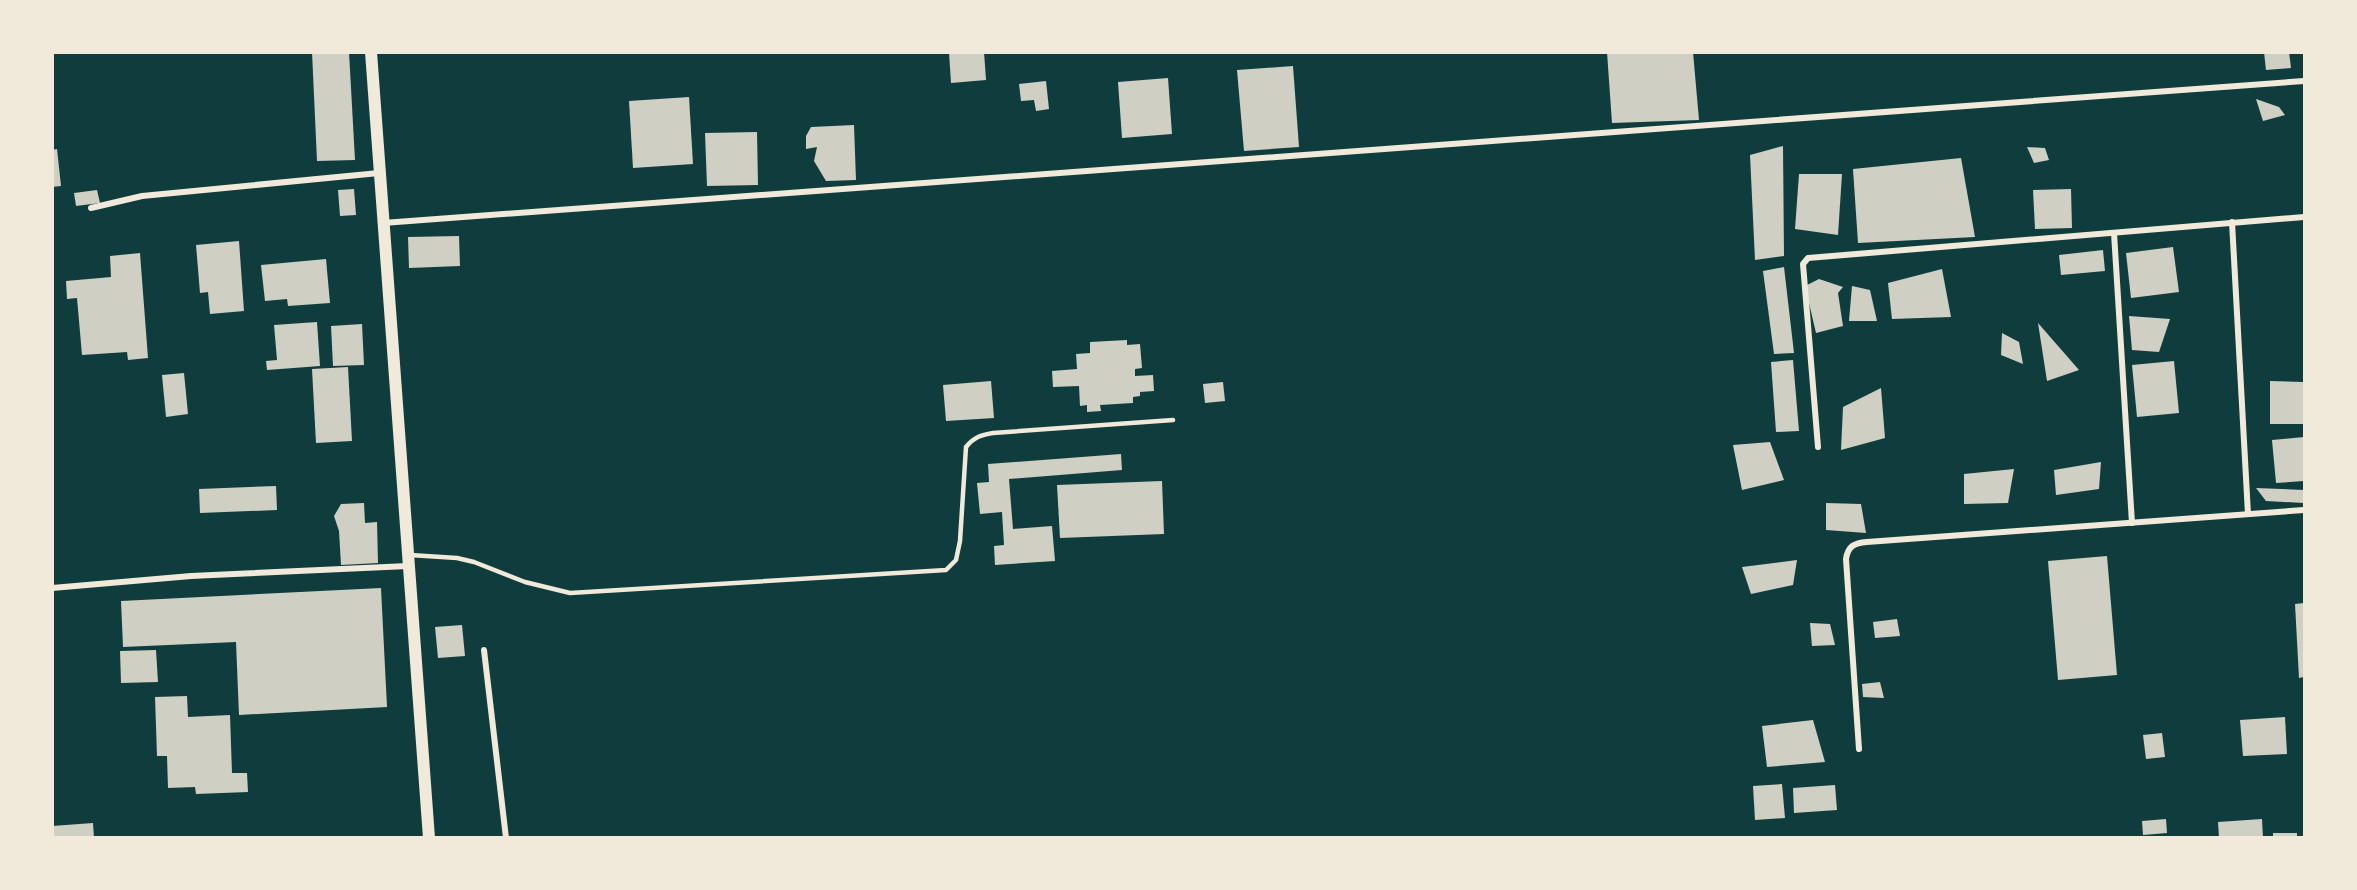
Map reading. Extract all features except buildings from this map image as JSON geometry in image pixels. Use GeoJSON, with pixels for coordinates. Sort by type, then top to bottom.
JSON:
{"type":"FeatureCollection","features":[{"type":"Feature","properties":{"kind":"main road"},"geometry":{"type":"LineString","coordinates":[[371,52],[429,837]]}},
{"type":"Feature","properties":{"kind":"street"},"geometry":{"type":"LineString","coordinates":[[383,223],[2304,81]]}},
{"type":"Feature","properties":{"kind":"street"},"geometry":{"type":"LineString","coordinates":[[91,208],[142,196],[379,173]]}},
{"type":"Feature","properties":{"kind":"street"},"geometry":{"type":"LineString","coordinates":[[1818,447],[1803,264],[1808,258],[2304,217]]}},
{"type":"Feature","properties":{"kind":"street"},"geometry":{"type":"LineString","coordinates":[[2232,222],[2248,514]]}},
{"type":"Feature","properties":{"kind":"street"},"geometry":{"type":"LineString","coordinates":[[2114,233],[2132,523]]}},
{"type":"Feature","properties":{"kind":"street"},"geometry":{"type":"LineString","coordinates":[[1859,749],[1846,559],[1847,550],[1852,545],[2304,510]]}},
{"type":"Feature","properties":{"kind":"street"},"geometry":{"type":"LineString","coordinates":[[52,588],[408,560]]}},
{"type":"Feature","properties":{"kind":"street"},"geometry":{"type":"LineString","coordinates":[[484,650],[506,837]]}},
{"type":"Feature","properties":{"kind":"lane"},"geometry":{"type":"LineString","coordinates":[[408,560],[457,558],[474,562],[525,582],[570,593],[946,570],[956,560],[960,541],[966,447],[972,439],[982,434],[1173,420]]}}]}
